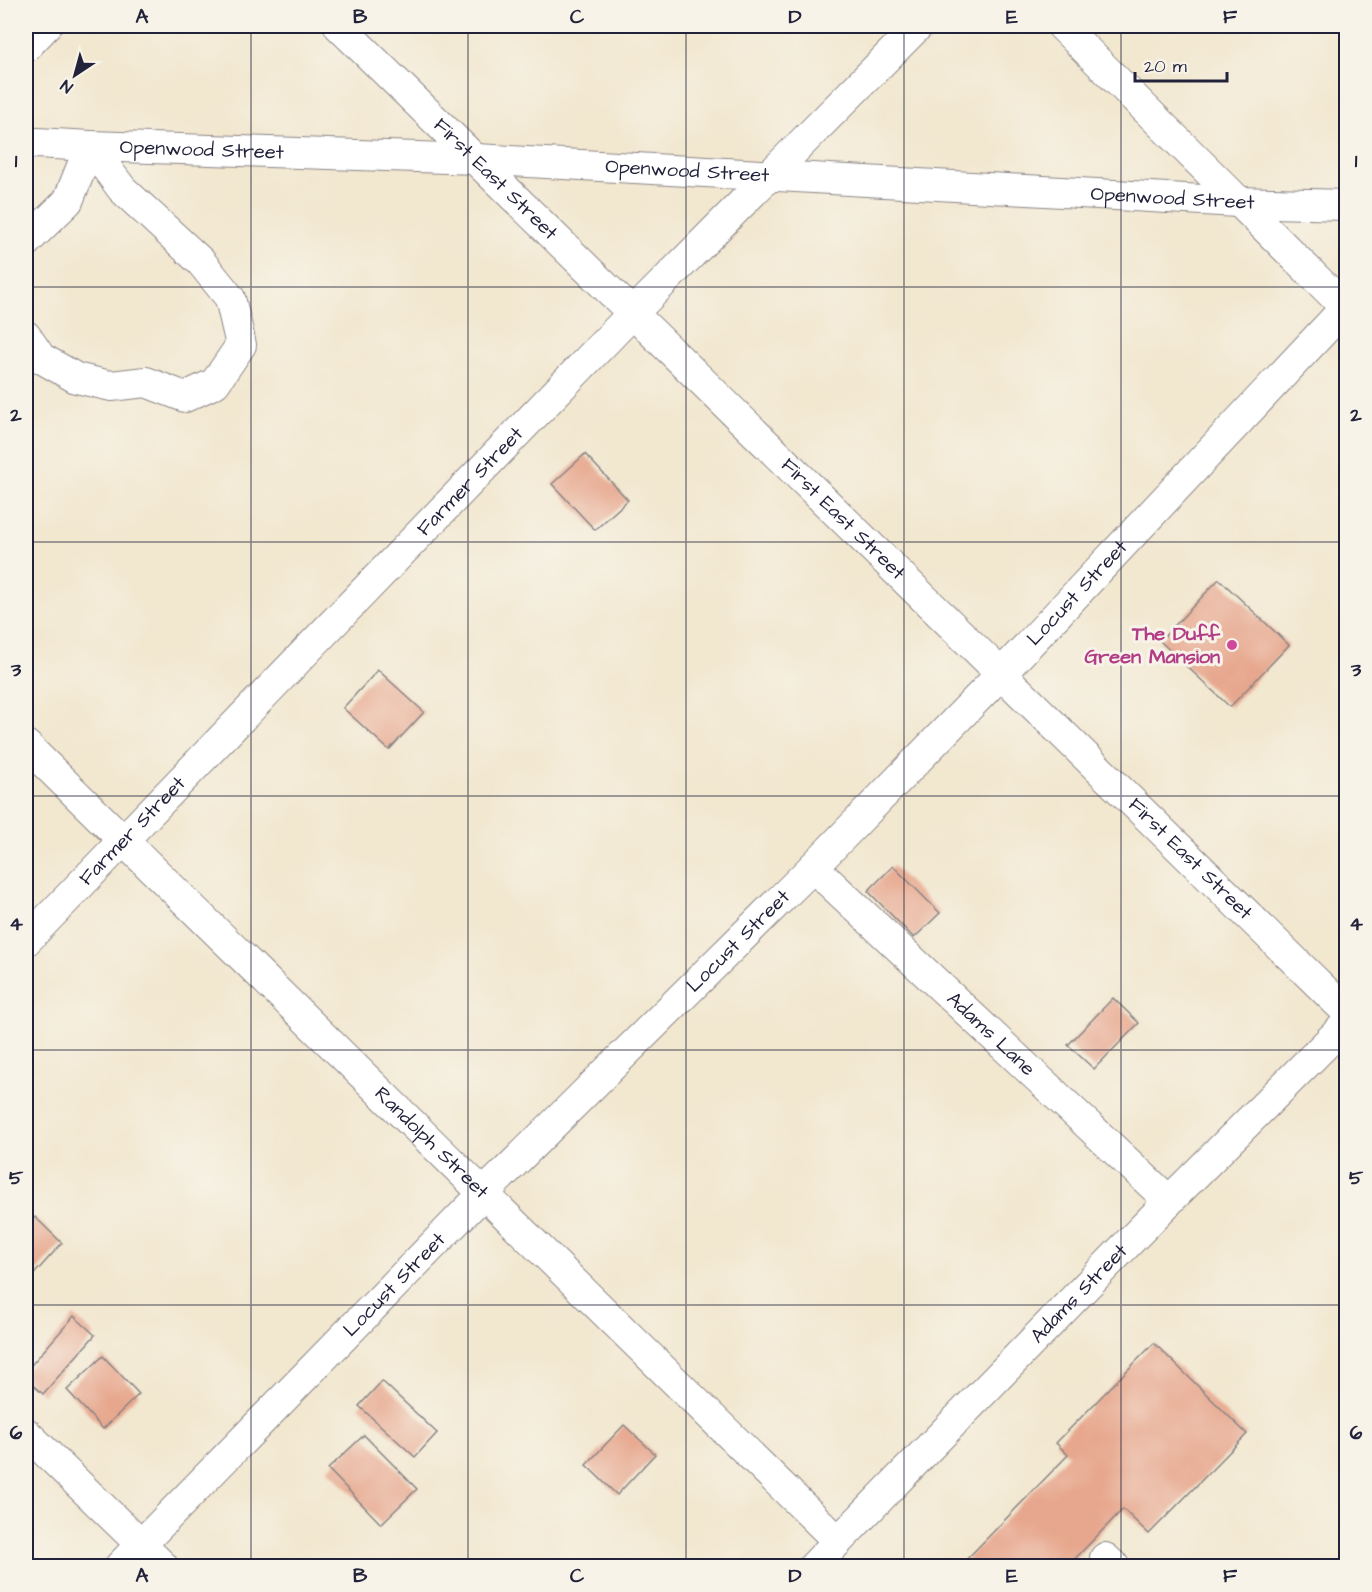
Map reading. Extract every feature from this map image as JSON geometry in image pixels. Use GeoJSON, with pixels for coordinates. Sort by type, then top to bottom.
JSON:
{"type":"FeatureCollection","features":[{"type":"Feature","properties":{"kind":"street"},"geometry":{"type":"LineString","coordinates":[[26,47],[46,26]]}},
{"type":"Feature","properties":{"kind":"street","name":"First East Street"},"geometry":{"type":"LineString","coordinates":[[339,26],[1347,1011]]}},
{"type":"Feature","properties":{"kind":"street","name":"Farmer Street"},"geometry":{"type":"LineString","coordinates":[[26,941],[632,314],[918,26]]}},
{"type":"Feature","properties":{"kind":"street"},"geometry":{"type":"LineString","coordinates":[[1062,26],[1346,308]]}},
{"type":"Feature","properties":{"kind":"street","name":"Openwood Street"},"geometry":{"type":"LineString","coordinates":[[26,144],[476,159],[1238,202],[1347,205]]}},
{"type":"Feature","properties":{"kind":"street"},"geometry":{"type":"LineString","coordinates":[[26,260],[68,201],[90,146]]}},
{"type":"Feature","properties":{"kind":"street"},"geometry":{"type":"LineString","coordinates":[[26,336],[41,358],[76,378],[111,386],[147,382],[185,398],[214,382],[241,345],[230,298],[201,262],[122,189],[90,146]]}},
{"type":"Feature","properties":{"kind":"street"},"geometry":{"type":"LineString","coordinates":[[26,242],[68,201]]}},
{"type":"Feature","properties":{"kind":"street","name":"Locust Street"},"geometry":{"type":"LineString","coordinates":[[120,1566],[484,1192],[813,867],[1001,674],[1346,308]]}},
{"type":"Feature","properties":{"kind":"street","name":"Randolph Street"},"geometry":{"type":"LineString","coordinates":[[26,745],[838,1541]]}},
{"type":"Feature","properties":{"kind":"street","name":"Adams Lane"},"geometry":{"type":"LineString","coordinates":[[813,867],[1169,1201]]}},
{"type":"Feature","properties":{"kind":"street","name":"Adams Street"},"geometry":{"type":"LineString","coordinates":[[814,1566],[1169,1201],[1347,1024]]}},
{"type":"Feature","properties":{"kind":"street"},"geometry":{"type":"LineString","coordinates":[[26,1432],[163,1566]]}},
{"type":"Feature","properties":{"kind":"building"},"geometry":{"type":"Polygon","coordinates":[[[585,454],[628,500],[595,530],[552,484],[585,454]]]}},
{"type":"Feature","properties":{"kind":"building"},"geometry":{"type":"Polygon","coordinates":[[[1219,579],[1289,645],[1230,707],[1160,641],[1219,579]]]}},
{"type":"Feature","properties":{"kind":"building"},"geometry":{"type":"Polygon","coordinates":[[[378,670],[424,712],[389,750],[343,708],[378,670]]]}},
{"type":"Feature","properties":{"kind":"building"},"geometry":{"type":"Polygon","coordinates":[[[893,866],[940,913],[914,938],[868,891],[893,866]]]}},
{"type":"Feature","properties":{"kind":"building"},"geometry":{"type":"Polygon","coordinates":[[[1113,998],[1139,1023],[1094,1069],[1068,1045],[1113,998]]]}},
{"type":"Feature","properties":{"kind":"building"},"geometry":{"type":"Polygon","coordinates":[[[35,1217],[62,1243],[26,1283],[26,1228],[35,1217]]]}},
{"type":"Feature","properties":{"kind":"building"},"geometry":{"type":"Polygon","coordinates":[[[74,1316],[95,1335],[43,1394],[26,1379],[26,1371],[74,1316]]]}},
{"type":"Feature","properties":{"kind":"building"},"geometry":{"type":"Polygon","coordinates":[[[1154,1343],[1247,1434],[1149,1534],[1123,1509],[1068,1566],[960,1566],[1068,1455],[1056,1443],[1154,1343]]]}},
{"type":"Feature","properties":{"kind":"building"},"geometry":{"type":"Polygon","coordinates":[[[103,1356],[139,1394],[103,1429],[67,1390],[103,1356]]]}},
{"type":"Feature","properties":{"kind":"building"},"geometry":{"type":"Polygon","coordinates":[[[382,1381],[437,1433],[415,1457],[359,1406],[382,1381]]]}},
{"type":"Feature","properties":{"kind":"building"},"geometry":{"type":"Polygon","coordinates":[[[624,1425],[655,1454],[617,1495],[586,1465],[624,1425]]]}},
{"type":"Feature","properties":{"kind":"building"},"geometry":{"type":"Polygon","coordinates":[[[364,1435],[417,1489],[381,1524],[328,1469],[364,1435]]]}},
{"type":"Feature","properties":{"kind":"place","name":"The Duff Green Mansion"},"geometry":{"type":"Point","coordinates":[1232,645]}}]}
